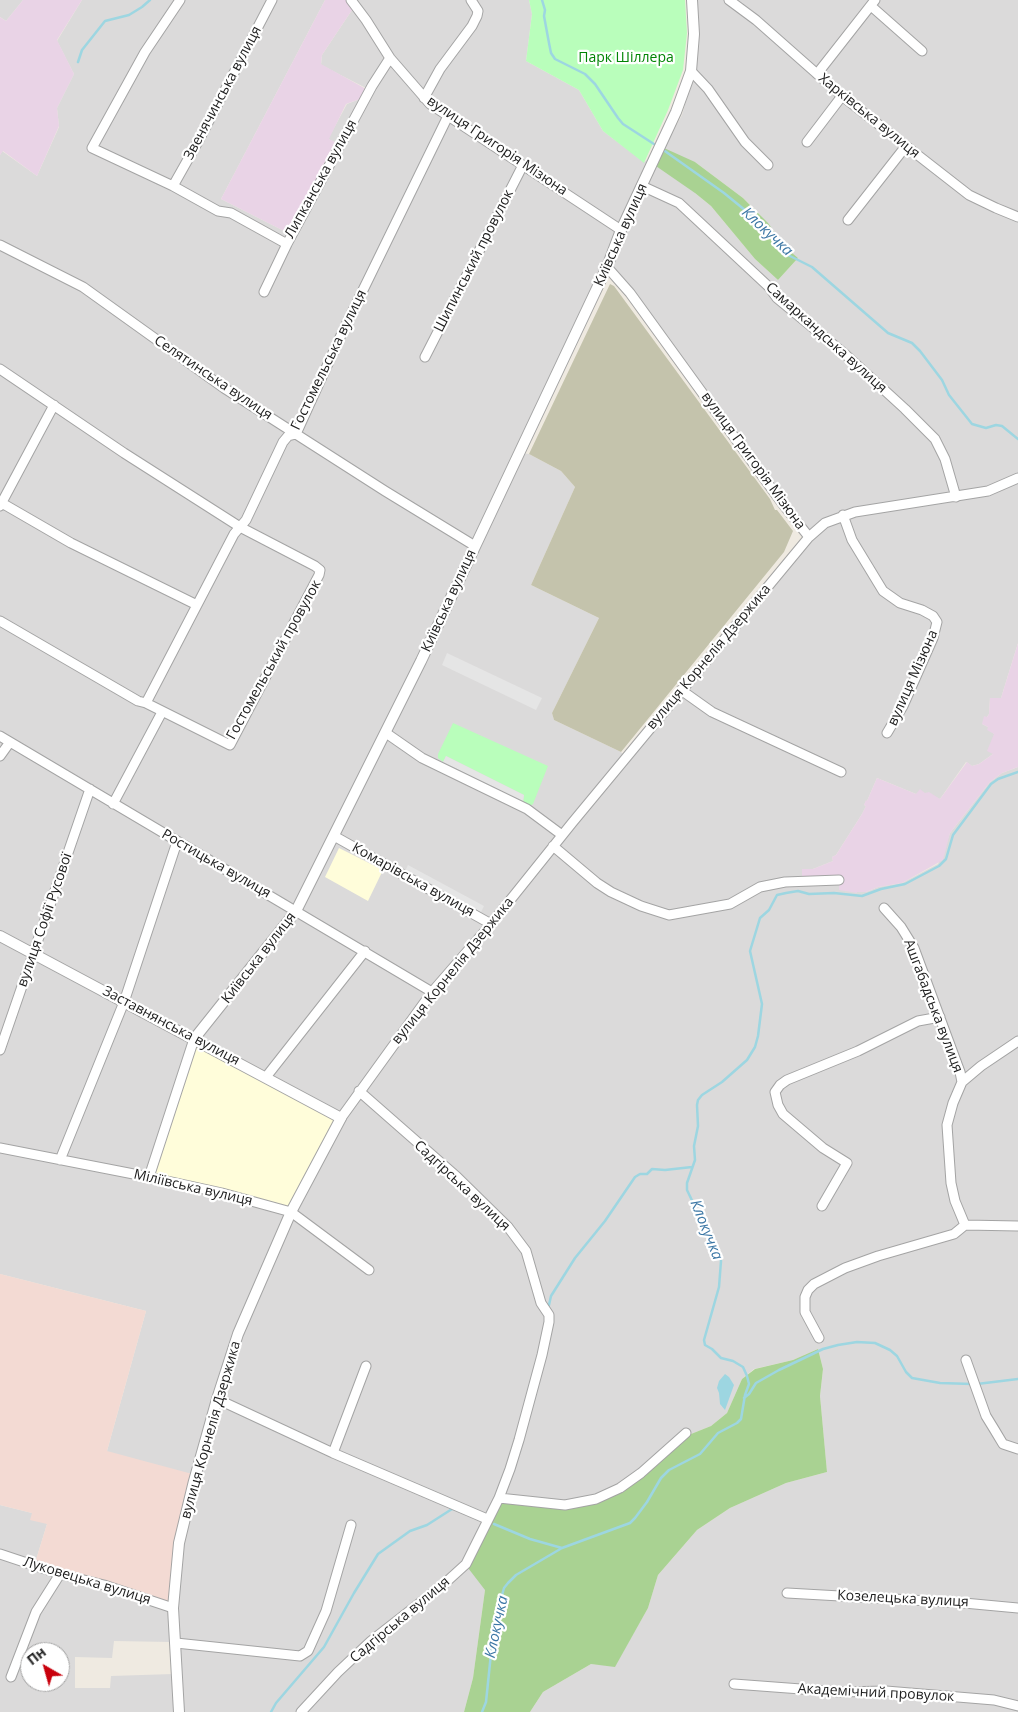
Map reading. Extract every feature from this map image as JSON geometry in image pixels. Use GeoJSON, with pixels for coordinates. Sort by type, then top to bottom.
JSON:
{"type":"FeatureCollection","features":[{"type":"Feature","properties":{"kind":"street","name":"Липканська вулиця"},"geometry":{"type":"LineString","coordinates":[[180,0],[145,52],[92,148],[173,186],[218,211],[231,213],[287,244],[372,86],[390,58]]}},
{"type":"Feature","properties":{"kind":"street","name":"Звенячинська вулиця"},"geometry":{"type":"LineString","coordinates":[[173,186],[205,130],[272,0]]}},
{"type":"Feature","properties":{"kind":"street","name":"вулиця Григорія Мізюна"},"geometry":{"type":"LineString","coordinates":[[350,0],[366,20],[390,58],[430,104],[621,230]]}},
{"type":"Feature","properties":{"kind":"street"},"geometry":{"type":"LineString","coordinates":[[424,98],[440,69],[472,26],[477,16],[478,11],[471,0]]}},
{"type":"Feature","properties":{"kind":"street","name":"Київська вулиця"},"geometry":{"type":"LineString","coordinates":[[149,1177],[194,1039],[296,911],[386,733],[607,267],[621,230],[676,112],[691,71],[694,34],[692,0]]}},
{"type":"Feature","properties":{"kind":"street","name":"Харківська вулиця"},"geometry":{"type":"LineString","coordinates":[[729,0],[756,20],[842,96],[969,195],[1018,217]]}},
{"type":"Feature","properties":{"kind":"street"},"geometry":{"type":"LineString","coordinates":[[817,74],[873,3],[922,51]]}},
{"type":"Feature","properties":{"kind":"street"},"geometry":{"type":"LineString","coordinates":[[691,71],[708,89],[745,142],[768,166]]}},
{"type":"Feature","properties":{"kind":"street"},"geometry":{"type":"LineString","coordinates":[[807,142],[842,96]]}},
{"type":"Feature","properties":{"kind":"street","name":"Гостомельська вулиця"},"geometry":{"type":"LineString","coordinates":[[146,703],[234,534],[246,520],[283,442],[288,436],[296,434],[342,333],[448,116]]}},
{"type":"Feature","properties":{"kind":"street"},"geometry":{"type":"LineString","coordinates":[[848,220],[906,146]]}},
{"type":"Feature","properties":{"kind":"street","name":"Шипинський провулок"},"geometry":{"type":"LineString","coordinates":[[425,357],[523,165]]}},
{"type":"Feature","properties":{"kind":"street","name":"Самаркандська вулиця"},"geometry":{"type":"LineString","coordinates":[[642,186],[679,203],[768,287],[777,298],[846,354],[905,408],[935,439],[945,459],[956,497]]}},
{"type":"Feature","properties":{"kind":"street"},"geometry":{"type":"LineString","coordinates":[[264,292],[287,244]]}},
{"type":"Feature","properties":{"kind":"street","name":"Селятинська вулиця"},"geometry":{"type":"LineString","coordinates":[[0,245],[83,287],[224,388],[475,546]]}},
{"type":"Feature","properties":{"kind":"street","name":"вулиця Григорія Мізюна"},"geometry":{"type":"LineString","coordinates":[[607,267],[630,293],[782,503],[809,537]]}},
{"type":"Feature","properties":{"kind":"street","name":"Гостомельський провулок"},"geometry":{"type":"LineString","coordinates":[[0,368],[124,453],[240,527],[320,570],[320,575],[230,745],[146,703],[138,701],[0,621]]}},
{"type":"Feature","properties":{"kind":"street"},"geometry":{"type":"LineString","coordinates":[[54,405],[1,503],[71,544],[197,605]]}},
{"type":"Feature","properties":{"kind":"street","name":"вулиця Корнелія Дзержика"},"geometry":{"type":"LineString","coordinates":[[179,1712],[173,1608],[179,1543],[217,1399],[238,1334],[291,1212],[341,1118],[358,1091],[432,992],[491,924],[681,690],[809,537],[826,523],[843,515],[988,491],[1018,478]]}},
{"type":"Feature","properties":{"kind":"street","name":"вулиця Мізюна"},"geometry":{"type":"LineString","coordinates":[[843,515],[852,540],[883,591],[900,603],[928,613],[937,622],[933,638],[904,706],[887,733]]}},
{"type":"Feature","properties":{"kind":"street"},"geometry":{"type":"LineString","coordinates":[[681,690],[712,712],[841,772]]}},
{"type":"Feature","properties":{"kind":"street"},"geometry":{"type":"LineString","coordinates":[[113,804],[162,712]]}},
{"type":"Feature","properties":{"kind":"street"},"geometry":{"type":"LineString","coordinates":[[386,733],[422,758],[527,808],[562,836]]}},
{"type":"Feature","properties":{"kind":"street","name":"Ростицька вулиця"},"geometry":{"type":"LineString","coordinates":[[0,736],[432,992]]}},
{"type":"Feature","properties":{"kind":"street"},"geometry":{"type":"LineString","coordinates":[[0,756],[10,742]]}},
{"type":"Feature","properties":{"kind":"street","name":"вулиця Софії Русової"},"geometry":{"type":"LineString","coordinates":[[0,1050],[90,789]]}},
{"type":"Feature","properties":{"kind":"street","name":"Комарівська вулиця"},"geometry":{"type":"LineString","coordinates":[[334,836],[491,924]]}},
{"type":"Feature","properties":{"kind":"street"},"geometry":{"type":"LineString","coordinates":[[60,1160],[124,1002],[177,842]]}},
{"type":"Feature","properties":{"kind":"street"},"geometry":{"type":"LineString","coordinates":[[553,846],[597,883],[611,892],[669,916],[730,904],[760,887],[785,882],[839,880]]}},
{"type":"Feature","properties":{"kind":"street","name":"Ашгабадська вулиця"},"geometry":{"type":"LineString","coordinates":[[884,908],[901,927],[914,948],[962,1082]]}},
{"type":"Feature","properties":{"kind":"street","name":"Заставнянська вулиця"},"geometry":{"type":"LineString","coordinates":[[0,936],[266,1076],[341,1118]]}},
{"type":"Feature","properties":{"kind":"street"},"geometry":{"type":"LineString","coordinates":[[266,1076],[365,952]]}},
{"type":"Feature","properties":{"kind":"street"},"geometry":{"type":"LineString","coordinates":[[822,1206],[847,1163],[823,1148],[783,1114],[778,1105],[776,1092],[780,1085],[787,1080],[858,1051],[918,1022],[940,1017]]}},
{"type":"Feature","properties":{"kind":"street"},"geometry":{"type":"LineString","coordinates":[[965,1225],[955,1201],[951,1183],[947,1125],[953,1103],[962,1082],[981,1066],[1018,1041]]}},
{"type":"Feature","properties":{"kind":"street","name":"Садгірська вулиця"},"geometry":{"type":"LineString","coordinates":[[301,1712],[338,1672],[371,1641],[444,1584],[466,1564],[499,1498],[519,1440],[542,1355],[549,1315],[541,1303],[526,1251],[508,1227],[457,1178],[358,1091]]}},
{"type":"Feature","properties":{"kind":"street","name":"Міліївська вулиця"},"geometry":{"type":"LineString","coordinates":[[0,1148],[222,1193],[291,1212],[369,1270]]}},
{"type":"Feature","properties":{"kind":"street"},"geometry":{"type":"LineString","coordinates":[[819,1338],[805,1312],[805,1297],[808,1290],[814,1284],[846,1268],[870,1259],[954,1234],[965,1225],[1018,1226]]}},
{"type":"Feature","properties":{"kind":"street"},"geometry":{"type":"LineString","coordinates":[[966,1360],[986,1416],[1003,1444],[1018,1449]]}},
{"type":"Feature","properties":{"kind":"street"},"geometry":{"type":"LineString","coordinates":[[333,1453],[366,1366]]}},
{"type":"Feature","properties":{"kind":"street"},"geometry":{"type":"LineString","coordinates":[[217,1399],[333,1453],[487,1519]]}},
{"type":"Feature","properties":{"kind":"street"},"geometry":{"type":"LineString","coordinates":[[499,1498],[565,1505],[596,1499],[620,1488],[686,1433]]}},
{"type":"Feature","properties":{"kind":"street"},"geometry":{"type":"LineString","coordinates":[[176,1643],[300,1656],[308,1652],[326,1611],[351,1525]]}},
{"type":"Feature","properties":{"kind":"street","name":"Луковецька вулиця"},"geometry":{"type":"LineString","coordinates":[[0,1554],[173,1608]]}},
{"type":"Feature","properties":{"kind":"street"},"geometry":{"type":"LineString","coordinates":[[12,1677],[36,1612],[60,1574]]}},
{"type":"Feature","properties":{"kind":"street","name":"Козелецька вулиця"},"geometry":{"type":"LineString","coordinates":[[787,1592],[1018,1608]]}},
{"type":"Feature","properties":{"kind":"street","name":"Академічний провулок"},"geometry":{"type":"LineString","coordinates":[[734,1684],[841,1692],[886,1691],[994,1700],[1018,1706]]}},
{"type":"Feature","properties":{"kind":"shaded area"},"geometry":{"type":"Polygon","coordinates":[[[0,0],[23,0],[6,21],[0,17],[0,0]]]}},
{"type":"Feature","properties":{"kind":"shaded area"},"geometry":{"type":"Polygon","coordinates":[[[23,0],[82,0],[57,40],[74,74],[57,108],[59,126],[37,176],[3,151],[0,155],[0,17],[6,21],[23,0]]]}},
{"type":"Feature","properties":{"kind":"shaded area"},"geometry":{"type":"Polygon","coordinates":[[[82,0],[325,0],[221,199],[288,233],[335,142],[328,139],[347,104],[360,99],[366,88],[321,65],[322,55],[352,10],[346,0],[529,0],[532,14],[526,61],[579,90],[603,131],[644,162],[664,148],[682,115],[694,74],[697,0],[1018,0],[1018,643],[1001,698],[990,698],[989,714],[982,724],[988,727],[994,734],[993,754],[979,764],[972,766],[966,762],[940,799],[925,793],[916,794],[877,778],[864,805],[866,806],[862,814],[836,855],[832,857],[833,861],[813,869],[802,869],[802,877],[839,880],[839,889],[866,892],[878,887],[902,883],[938,864],[950,833],[990,782],[1002,773],[1018,767],[1018,1712],[530,1712],[543,1692],[591,1664],[615,1666],[648,1608],[658,1575],[697,1530],[730,1508],[786,1483],[827,1472],[820,1396],[823,1369],[818,1349],[793,1360],[754,1369],[742,1379],[727,1413],[711,1426],[691,1434],[687,1431],[641,1473],[485,1590],[473,1678],[464,1712],[0,1712],[0,1505],[32,1513],[47,1524],[35,1563],[107,1451],[146,1311],[0,1274],[0,155],[2,151],[37,176],[59,127],[57,108],[74,74],[57,41],[82,0]],[[695,162],[695,193],[711,206],[755,259],[778,280],[798,258],[785,247],[757,211],[743,198],[695,162]],[[607,267],[520,453],[529,454],[561,471],[575,487],[531,585],[599,618],[552,713],[554,720],[621,752],[626,758],[808,536],[607,267]],[[114,1641],[112,1658],[75,1657],[75,1688],[110,1688],[111,1676],[173,1674],[171,1642],[114,1641]]]}},
{"type":"Feature","properties":{"kind":"shaded area"},"geometry":{"type":"Polygon","coordinates":[[[325,0],[346,0],[352,10],[322,55],[321,64],[366,89],[360,99],[346,104],[329,139],[335,142],[288,233],[221,199],[325,0]]]}},
{"type":"Feature","properties":{"kind":"shaded area"},"geometry":{"type":"Polygon","coordinates":[[[610,284],[614,286],[770,499],[775,510],[777,510],[793,531],[784,552],[621,752],[554,720],[552,713],[599,618],[531,585],[575,487],[561,471],[529,454],[610,284]]]}},
{"type":"Feature","properties":{"kind":"shaded area"},"geometry":{"type":"Polygon","coordinates":[[[1018,643],[1018,767],[1002,773],[990,782],[950,833],[943,860],[902,883],[878,887],[866,892],[857,893],[839,890],[839,880],[802,877],[802,869],[813,869],[833,861],[832,857],[836,855],[862,814],[866,806],[864,805],[866,800],[877,778],[916,794],[920,789],[925,793],[929,792],[940,799],[967,762],[972,766],[979,764],[993,754],[987,751],[994,734],[987,730],[988,727],[982,724],[984,716],[987,717],[989,714],[990,698],[1001,698],[1018,643]]]}},
{"type":"Feature","properties":{"kind":"shaded area"},"geometry":{"type":"Polygon","coordinates":[[[447,653],[542,698],[536,710],[442,665],[447,653]]]}},
{"type":"Feature","properties":{"kind":"shaded area"},"geometry":{"type":"Polygon","coordinates":[[[446,756],[524,795],[523,802],[443,762],[446,756]]]}},
{"type":"Feature","properties":{"kind":"shaded area"},"geometry":{"type":"Polygon","coordinates":[[[339,848],[383,870],[368,901],[325,877],[339,848]]]}},
{"type":"Feature","properties":{"kind":"shaded area"},"geometry":{"type":"Polygon","coordinates":[[[408,865],[484,906],[481,912],[405,871],[408,865]]]}},
{"type":"Feature","properties":{"kind":"shaded area"},"geometry":{"type":"Polygon","coordinates":[[[195,1040],[340,1118],[291,1211],[150,1177],[195,1040]]]}},
{"type":"Feature","properties":{"kind":"shaded area"},"geometry":{"type":"Polygon","coordinates":[[[0,1274],[146,1311],[107,1451],[196,1475],[170,1605],[35,1563],[47,1524],[30,1520],[32,1513],[0,1505],[0,1274]]]}},
{"type":"Feature","properties":{"kind":"green space","name":"Парк Шіллера"},"geometry":{"type":"Polygon","coordinates":[[[529,0],[685,0],[687,33],[683,70],[668,110],[644,163],[603,131],[579,90],[526,61],[532,14],[529,0]]]}},
{"type":"Feature","properties":{"kind":"green space"},"geometry":{"type":"Polygon","coordinates":[[[664,148],[695,162],[743,198],[768,223],[785,247],[798,258],[778,280],[755,259],[711,206],[653,164],[664,148]]]}},
{"type":"Feature","properties":{"kind":"green space"},"geometry":{"type":"Polygon","coordinates":[[[453,723],[548,766],[533,804],[530,806],[523,802],[524,795],[446,756],[443,762],[438,758],[438,754],[453,723]]]}},
{"type":"Feature","properties":{"kind":"green space"},"geometry":{"type":"Polygon","coordinates":[[[818,1349],[823,1369],[820,1396],[827,1472],[786,1483],[730,1508],[697,1530],[658,1575],[648,1608],[615,1667],[591,1664],[543,1692],[530,1712],[464,1712],[473,1678],[485,1590],[465,1564],[498,1497],[565,1504],[620,1487],[686,1431],[691,1434],[711,1426],[727,1413],[742,1379],[755,1369],[793,1360],[818,1349]]]}},
{"type":"Feature","properties":{"kind":"water"},"geometry":{"type":"Polygon","coordinates":[[[725,1374],[734,1385],[725,1410],[720,1404],[717,1388],[719,1381],[725,1374]]]}},
{"type":"Feature","properties":{"kind":"waterway"},"geometry":{"type":"LineString","coordinates":[[78,62],[82,50],[105,21],[129,15],[150,0]]}},
{"type":"Feature","properties":{"kind":"waterway","name":"Клокучка"},"geometry":{"type":"LineString","coordinates":[[542,0],[551,53],[555,59],[585,74],[595,84],[623,124],[657,146]]}},
{"type":"Feature","properties":{"kind":"waterway","name":"Клокучка"},"geometry":{"type":"LineString","coordinates":[[662,149],[724,193],[762,224],[778,247],[788,255],[812,267],[888,333],[912,343],[942,380],[949,395],[972,424],[986,428],[996,425],[1002,426],[1018,439]]}},
{"type":"Feature","properties":{"kind":"waterway","name":"Клокучка"},"geometry":{"type":"LineString","coordinates":[[482,1712],[486,1702],[493,1634],[504,1588],[508,1583],[516,1575],[562,1548],[630,1523],[647,1502],[661,1478],[669,1470],[700,1454],[718,1433],[741,1419],[749,1384],[743,1367],[733,1361],[721,1358],[705,1345],[704,1340],[719,1287],[721,1261],[719,1253],[702,1228],[698,1213],[687,1190],[687,1183],[695,1160],[694,1146],[698,1126],[698,1100],[747,1060],[755,1047],[762,1004],[750,951],[760,918],[769,910],[777,895],[798,891],[809,894],[834,893],[862,896],[881,889],[905,884],[939,866],[946,859],[953,835],[991,784],[998,779],[1018,772]]}},
{"type":"Feature","properties":{"kind":"waterway"},"geometry":{"type":"LineString","coordinates":[[549,1305],[551,1296],[575,1258],[605,1221],[635,1177],[640,1174],[647,1174],[652,1169],[665,1170],[692,1167]]}},
{"type":"Feature","properties":{"kind":"waterway"},"geometry":{"type":"LineString","coordinates":[[744,1398],[756,1383],[779,1370],[823,1349],[857,1342],[875,1343],[890,1350],[897,1356],[906,1372],[912,1378],[940,1383],[972,1384]]}},
{"type":"Feature","properties":{"kind":"waterway"},"geometry":{"type":"LineString","coordinates":[[977,1384],[1018,1379]]}},
{"type":"Feature","properties":{"kind":"waterway"},"geometry":{"type":"LineString","coordinates":[[271,1712],[276,1703],[324,1647],[378,1554],[410,1531],[427,1525],[454,1509]]}},
{"type":"Feature","properties":{"kind":"waterway"},"geometry":{"type":"LineString","coordinates":[[494,1524],[530,1539],[562,1548]]}}]}
